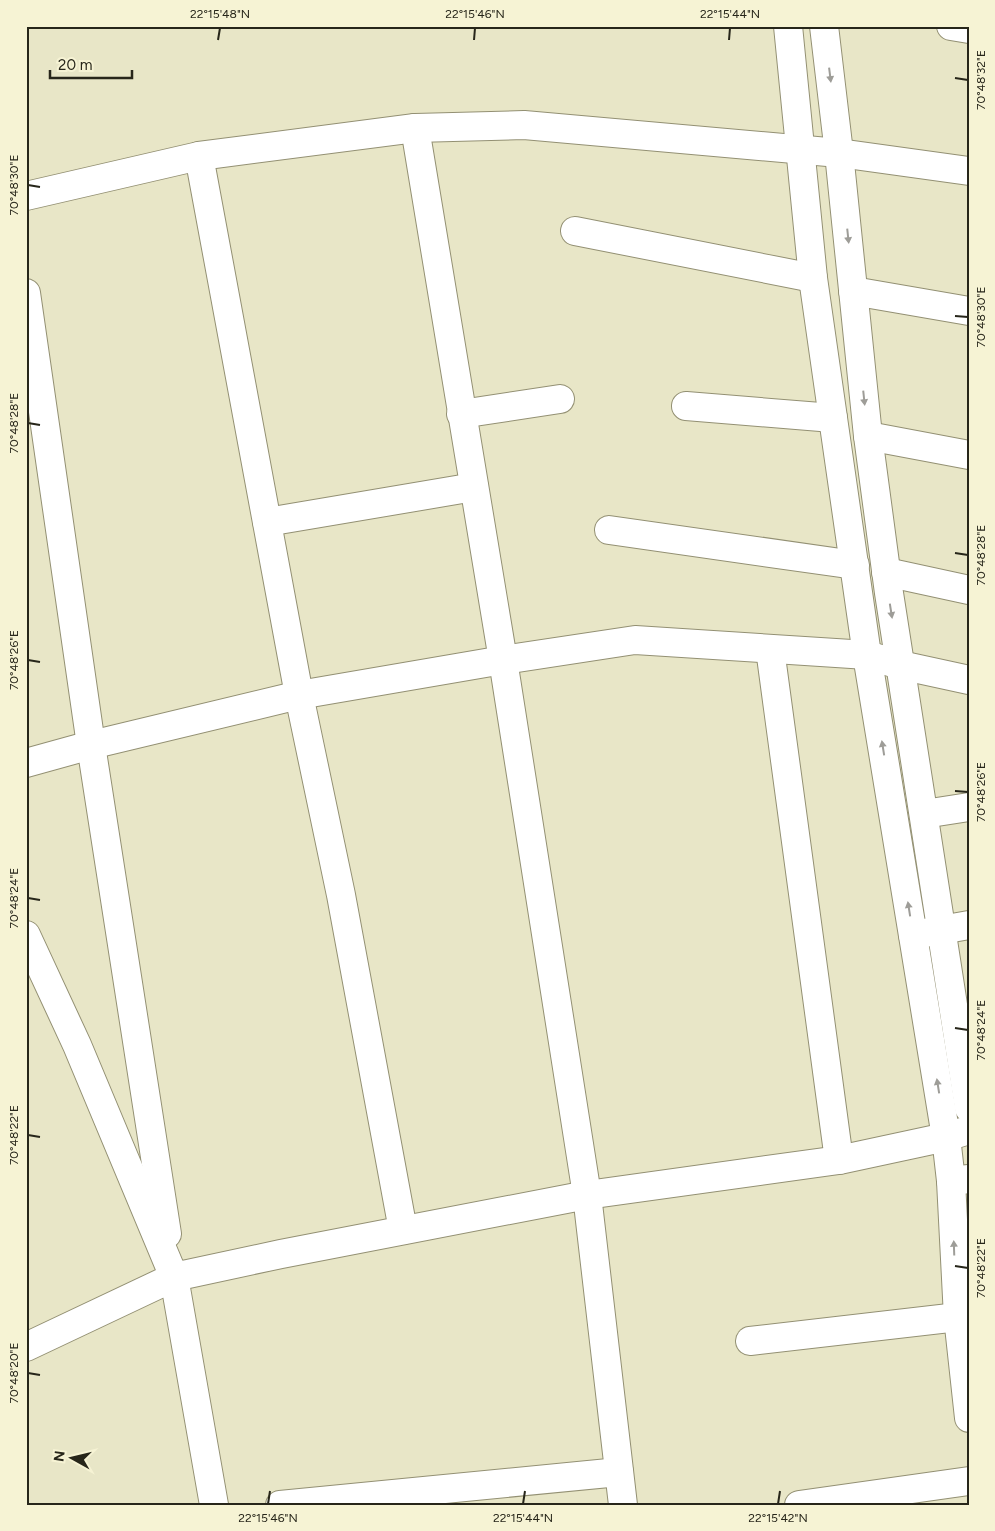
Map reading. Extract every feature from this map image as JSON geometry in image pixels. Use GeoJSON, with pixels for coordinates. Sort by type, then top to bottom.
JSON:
{"type":"FeatureCollection","features":[{"type":"Feature","properties":{"kind":"street"},"geometry":{"type":"LineString","coordinates":[[788,26],[802,151],[813,278],[867,655],[913,935],[957,1133],[962,1282],[958,1317],[969,1418]]}},
{"type":"Feature","properties":{"kind":"street"},"geometry":{"type":"LineString","coordinates":[[824,26],[868,436],[886,572],[942,929],[965,1053],[969,1108]]}},
{"type":"Feature","properties":{"kind":"street"},"geometry":{"type":"LineString","coordinates":[[951,26],[969,29]]}},
{"type":"Feature","properties":{"kind":"street"},"geometry":{"type":"LineString","coordinates":[[26,196],[200,156],[415,128],[524,125],[839,153],[969,171]]}},
{"type":"Feature","properties":{"kind":"street"},"geometry":{"type":"LineString","coordinates":[[415,128],[503,660],[587,1195],[623,1505]]}},
{"type":"Feature","properties":{"kind":"street"},"geometry":{"type":"LineString","coordinates":[[200,156],[299,695],[341,895],[403,1230]]}},
{"type":"Feature","properties":{"kind":"street"},"geometry":{"type":"LineString","coordinates":[[575,231],[813,278]]}},
{"type":"Feature","properties":{"kind":"street"},"geometry":{"type":"LineString","coordinates":[[853,291],[969,311]]}},
{"type":"Feature","properties":{"kind":"street"},"geometry":{"type":"LineString","coordinates":[[26,293],[91,745],[174,1278],[214,1505]]}},
{"type":"Feature","properties":{"kind":"street"},"geometry":{"type":"LineString","coordinates":[[461,414],[560,399]]}},
{"type":"Feature","properties":{"kind":"street"},"geometry":{"type":"LineString","coordinates":[[686,406],[833,418]]}},
{"type":"Feature","properties":{"kind":"street"},"geometry":{"type":"LineString","coordinates":[[868,436],[969,455]]}},
{"type":"Feature","properties":{"kind":"street"},"geometry":{"type":"LineString","coordinates":[[267,522],[474,487]]}},
{"type":"Feature","properties":{"kind":"street"},"geometry":{"type":"LineString","coordinates":[[609,530],[855,565]]}},
{"type":"Feature","properties":{"kind":"street"},"geometry":{"type":"LineString","coordinates":[[886,572],[969,590]]}},
{"type":"Feature","properties":{"kind":"street"},"geometry":{"type":"LineString","coordinates":[[26,763],[91,745],[299,695],[503,660],[635,640],[867,655],[900,665],[969,680]]}},
{"type":"Feature","properties":{"kind":"street"},"geometry":{"type":"LineString","coordinates":[[770,649],[839,1160]]}},
{"type":"Feature","properties":{"kind":"street"},"geometry":{"type":"LineString","coordinates":[[924,814],[969,807]]}},
{"type":"Feature","properties":{"kind":"street"},"geometry":{"type":"LineString","coordinates":[[913,935],[969,926]]}},
{"type":"Feature","properties":{"kind":"street"},"geometry":{"type":"LineString","coordinates":[[26,935],[77,1045],[174,1278]]}},
{"type":"Feature","properties":{"kind":"street"},"geometry":{"type":"LineString","coordinates":[[26,1347],[174,1278],[403,1230],[587,1195],[839,1160],[957,1133]]}},
{"type":"Feature","properties":{"kind":"street"},"geometry":{"type":"LineString","coordinates":[[750,1341],[958,1317]]}},
{"type":"Feature","properties":{"kind":"street"},"geometry":{"type":"LineString","coordinates":[[280,1505],[620,1472]]}},
{"type":"Feature","properties":{"kind":"street"},"geometry":{"type":"LineString","coordinates":[[799,1505],[969,1481]]}}]}
